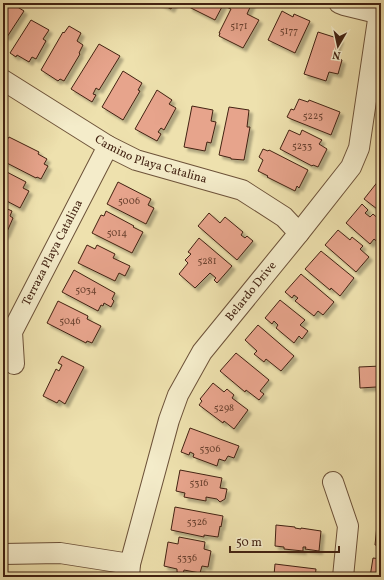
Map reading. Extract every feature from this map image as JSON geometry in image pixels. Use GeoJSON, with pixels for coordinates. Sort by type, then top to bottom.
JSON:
{"type":"FeatureCollection","features":[{"type":"Feature","properties":{"kind":"street"},"geometry":{"type":"LineString","coordinates":[[339,3],[344,6],[380,14]]}},
{"type":"Feature","properties":{"kind":"street","name":"Belardo Drive"},"geometry":{"type":"LineString","coordinates":[[129,570],[169,420],[178,395],[202,352],[300,233],[351,167],[359,148],[380,14]]}},
{"type":"Feature","properties":{"kind":"street","name":"Camino Playa Catalina"},"geometry":{"type":"LineString","coordinates":[[5,87],[108,146],[136,160],[242,190],[284,217],[300,233]]}},
{"type":"Feature","properties":{"kind":"street","name":"Terraza Playa Catalina"},"geometry":{"type":"LineString","coordinates":[[14,364],[12,332],[108,146]]}},
{"type":"Feature","properties":{"kind":"street"},"geometry":{"type":"LineString","coordinates":[[333,482],[348,526],[343,577]]}},
{"type":"Feature","properties":{"kind":"street"},"geometry":{"type":"LineString","coordinates":[[3,554],[60,553],[129,570]]}},
{"type":"Feature","properties":{"kind":"building"},"geometry":{"type":"Polygon","coordinates":[[[3,3],[11,3],[24,11],[7,37],[4,35],[3,37],[3,3]]]}},
{"type":"Feature","properties":{"kind":"building"},"geometry":{"type":"Polygon","coordinates":[[[159,3],[174,3],[171,9],[159,3]]]}},
{"type":"Feature","properties":{"kind":"building"},"geometry":{"type":"Polygon","coordinates":[[[190,3],[224,3],[215,20],[189,7],[190,3]]]}},
{"type":"Feature","properties":{"kind":"building"},"geometry":{"type":"Polygon","coordinates":[[[229,3],[252,3],[247,14],[259,20],[243,48],[219,36],[219,33],[231,9],[226,7],[229,3]]]}},
{"type":"Feature","properties":{"kind":"building"},"geometry":{"type":"Polygon","coordinates":[[[282,11],[293,17],[294,14],[310,21],[295,53],[268,40],[282,11]]]}},
{"type":"Feature","properties":{"kind":"building"},"geometry":{"type":"Polygon","coordinates":[[[31,20],[49,30],[43,39],[46,41],[36,59],[32,57],[29,62],[10,53],[31,20]]]}},
{"type":"Feature","properties":{"kind":"building"},"geometry":{"type":"Polygon","coordinates":[[[69,26],[81,33],[77,41],[83,45],[79,53],[80,54],[64,81],[60,79],[58,81],[41,70],[63,32],[64,33],[69,26]]]}},
{"type":"Feature","properties":{"kind":"building"},"geometry":{"type":"Polygon","coordinates":[[[318,32],[340,39],[333,57],[342,60],[338,74],[329,72],[326,81],[304,74],[318,32]]]}},
{"type":"Feature","properties":{"kind":"building"},"geometry":{"type":"Polygon","coordinates":[[[99,44],[120,56],[99,90],[96,88],[93,94],[96,95],[92,102],[71,89],[99,44]]]}},
{"type":"Feature","properties":{"kind":"building"},"geometry":{"type":"Polygon","coordinates":[[[123,71],[142,83],[138,90],[140,91],[123,120],[102,107],[123,71]]]}},
{"type":"Feature","properties":{"kind":"building"},"geometry":{"type":"Polygon","coordinates":[[[157,90],[172,100],[169,104],[176,108],[164,130],[161,128],[158,132],[161,134],[157,141],[135,129],[157,90]]]}},
{"type":"Feature","properties":{"kind":"building"},"geometry":{"type":"Polygon","coordinates":[[[299,99],[308,102],[309,100],[340,112],[331,135],[287,117],[291,109],[294,110],[299,99]]]}},
{"type":"Feature","properties":{"kind":"building"},"geometry":{"type":"Polygon","coordinates":[[[192,106],[213,110],[211,121],[216,122],[211,143],[207,142],[205,151],[184,147],[192,106]]]}},
{"type":"Feature","properties":{"kind":"building"},"geometry":{"type":"Polygon","coordinates":[[[229,107],[249,110],[247,127],[250,127],[244,160],[231,159],[219,155],[229,107]]]}},
{"type":"Feature","properties":{"kind":"building"},"geometry":{"type":"Polygon","coordinates":[[[289,130],[300,135],[302,130],[322,140],[319,144],[327,149],[318,167],[312,166],[280,149],[289,130]]]}},
{"type":"Feature","properties":{"kind":"building"},"geometry":{"type":"Polygon","coordinates":[[[9,137],[39,152],[38,154],[47,159],[44,164],[48,166],[41,179],[36,178],[3,161],[3,146],[9,137]]]}},
{"type":"Feature","properties":{"kind":"building"},"geometry":{"type":"Polygon","coordinates":[[[263,149],[269,150],[308,170],[299,188],[297,186],[295,191],[258,171],[263,160],[259,157],[263,149]]]}},
{"type":"Feature","properties":{"kind":"building"},"geometry":{"type":"Polygon","coordinates":[[[3,170],[26,182],[23,188],[29,191],[20,208],[3,199],[3,170]]]}},
{"type":"Feature","properties":{"kind":"building"},"geometry":{"type":"Polygon","coordinates":[[[379,180],[381,182],[381,212],[364,199],[379,180]]]}},
{"type":"Feature","properties":{"kind":"building"},"geometry":{"type":"Polygon","coordinates":[[[118,182],[151,199],[148,205],[154,208],[146,224],[107,204],[118,182]]]}},
{"type":"Feature","properties":{"kind":"building"},"geometry":{"type":"Polygon","coordinates":[[[362,204],[368,210],[365,213],[370,217],[373,214],[381,221],[381,245],[374,239],[370,244],[346,223],[362,204]]]}},
{"type":"Feature","properties":{"kind":"building"},"geometry":{"type":"Polygon","coordinates":[[[3,207],[12,211],[10,216],[13,218],[4,236],[3,207]]]}},
{"type":"Feature","properties":{"kind":"building"},"geometry":{"type":"Polygon","coordinates":[[[106,211],[143,232],[132,253],[92,233],[101,215],[104,216],[106,211]]]}},
{"type":"Feature","properties":{"kind":"building"},"geometry":{"type":"Polygon","coordinates":[[[209,213],[220,223],[225,217],[243,232],[241,235],[245,238],[247,236],[253,241],[237,260],[198,226],[209,213]]]}},
{"type":"Feature","properties":{"kind":"building"},"geometry":{"type":"Polygon","coordinates":[[[338,230],[350,240],[352,237],[363,246],[360,249],[369,257],[356,272],[325,245],[338,230]]]}},
{"type":"Feature","properties":{"kind":"building"},"geometry":{"type":"Polygon","coordinates":[[[199,238],[232,266],[217,283],[214,280],[216,278],[210,273],[195,288],[179,274],[188,263],[185,260],[191,254],[188,252],[199,238]]]}},
{"type":"Feature","properties":{"kind":"building"},"geometry":{"type":"Polygon","coordinates":[[[87,245],[95,249],[97,245],[115,254],[113,258],[130,266],[125,276],[119,273],[115,281],[78,263],[87,245]]]}},
{"type":"Feature","properties":{"kind":"building"},"geometry":{"type":"Polygon","coordinates":[[[321,251],[354,278],[340,296],[331,288],[330,290],[305,269],[321,251]]]}},
{"type":"Feature","properties":{"kind":"building"},"geometry":{"type":"Polygon","coordinates":[[[74,270],[115,293],[112,299],[114,301],[111,307],[104,303],[98,311],[62,292],[74,270]]]}},
{"type":"Feature","properties":{"kind":"building"},"geometry":{"type":"Polygon","coordinates":[[[301,274],[334,302],[323,315],[318,311],[314,316],[295,301],[298,298],[294,295],[292,298],[285,292],[301,274]]]}},
{"type":"Feature","properties":{"kind":"building"},"geometry":{"type":"Polygon","coordinates":[[[280,300],[305,320],[300,325],[308,331],[302,339],[299,336],[294,343],[276,328],[278,325],[274,321],[272,324],[265,318],[280,300]]]}},
{"type":"Feature","properties":{"kind":"building"},"geometry":{"type":"Polygon","coordinates":[[[58,301],[88,316],[87,319],[101,326],[92,343],[87,341],[86,343],[47,323],[58,301]]]}},
{"type":"Feature","properties":{"kind":"building"},"geometry":{"type":"Polygon","coordinates":[[[258,325],[294,356],[281,371],[266,359],[264,362],[254,354],[257,351],[245,340],[258,325]]]}},
{"type":"Feature","properties":{"kind":"building"},"geometry":{"type":"Polygon","coordinates":[[[236,353],[269,380],[260,391],[264,394],[259,400],[246,390],[245,392],[220,371],[236,353]]]}},
{"type":"Feature","properties":{"kind":"building"},"geometry":{"type":"Polygon","coordinates":[[[62,356],[84,367],[65,404],[59,400],[57,403],[43,396],[56,369],[59,371],[62,365],[58,363],[62,356]]]}},
{"type":"Feature","properties":{"kind":"building"},"geometry":{"type":"Polygon","coordinates":[[[381,366],[381,389],[376,387],[360,388],[359,367],[381,366]]]}},
{"type":"Feature","properties":{"kind":"building"},"geometry":{"type":"Polygon","coordinates":[[[213,383],[224,392],[227,389],[234,395],[232,398],[248,410],[234,429],[224,421],[223,423],[199,405],[202,401],[200,399],[213,383]]]}},
{"type":"Feature","properties":{"kind":"building"},"geometry":{"type":"Polygon","coordinates":[[[190,428],[239,446],[234,458],[228,456],[225,461],[219,459],[217,466],[193,457],[194,454],[190,452],[189,455],[181,452],[190,428]]]}},
{"type":"Feature","properties":{"kind":"building"},"geometry":{"type":"Polygon","coordinates":[[[180,470],[222,478],[220,488],[227,489],[225,499],[220,502],[217,499],[206,497],[206,501],[184,497],[185,493],[176,491],[180,470]]]}},
{"type":"Feature","properties":{"kind":"building"},"geometry":{"type":"Polygon","coordinates":[[[381,491],[381,513],[379,512],[381,491]]]}},
{"type":"Feature","properties":{"kind":"building"},"geometry":{"type":"Polygon","coordinates":[[[175,507],[223,516],[218,537],[204,535],[204,537],[171,530],[175,507]]]}},
{"type":"Feature","properties":{"kind":"building"},"geometry":{"type":"Polygon","coordinates":[[[276,525],[321,531],[319,551],[305,549],[306,547],[303,547],[303,551],[284,549],[284,547],[275,546],[276,525]]]}},
{"type":"Feature","properties":{"kind":"building"},"geometry":{"type":"Polygon","coordinates":[[[377,525],[381,526],[381,546],[375,545],[377,525]]]}},
{"type":"Feature","properties":{"kind":"building"},"geometry":{"type":"Polygon","coordinates":[[[179,537],[205,542],[204,549],[211,551],[208,567],[202,566],[200,573],[184,570],[183,574],[177,572],[177,569],[164,566],[168,542],[178,544],[179,537]]]}},
{"type":"Feature","properties":{"kind":"building"},"geometry":{"type":"Polygon","coordinates":[[[373,558],[381,559],[381,577],[370,577],[373,558]]]}},
{"type":"Feature","properties":{"kind":"building"},"geometry":{"type":"Polygon","coordinates":[[[275,564],[316,569],[315,577],[277,577],[277,575],[274,575],[275,564]]]}}]}
